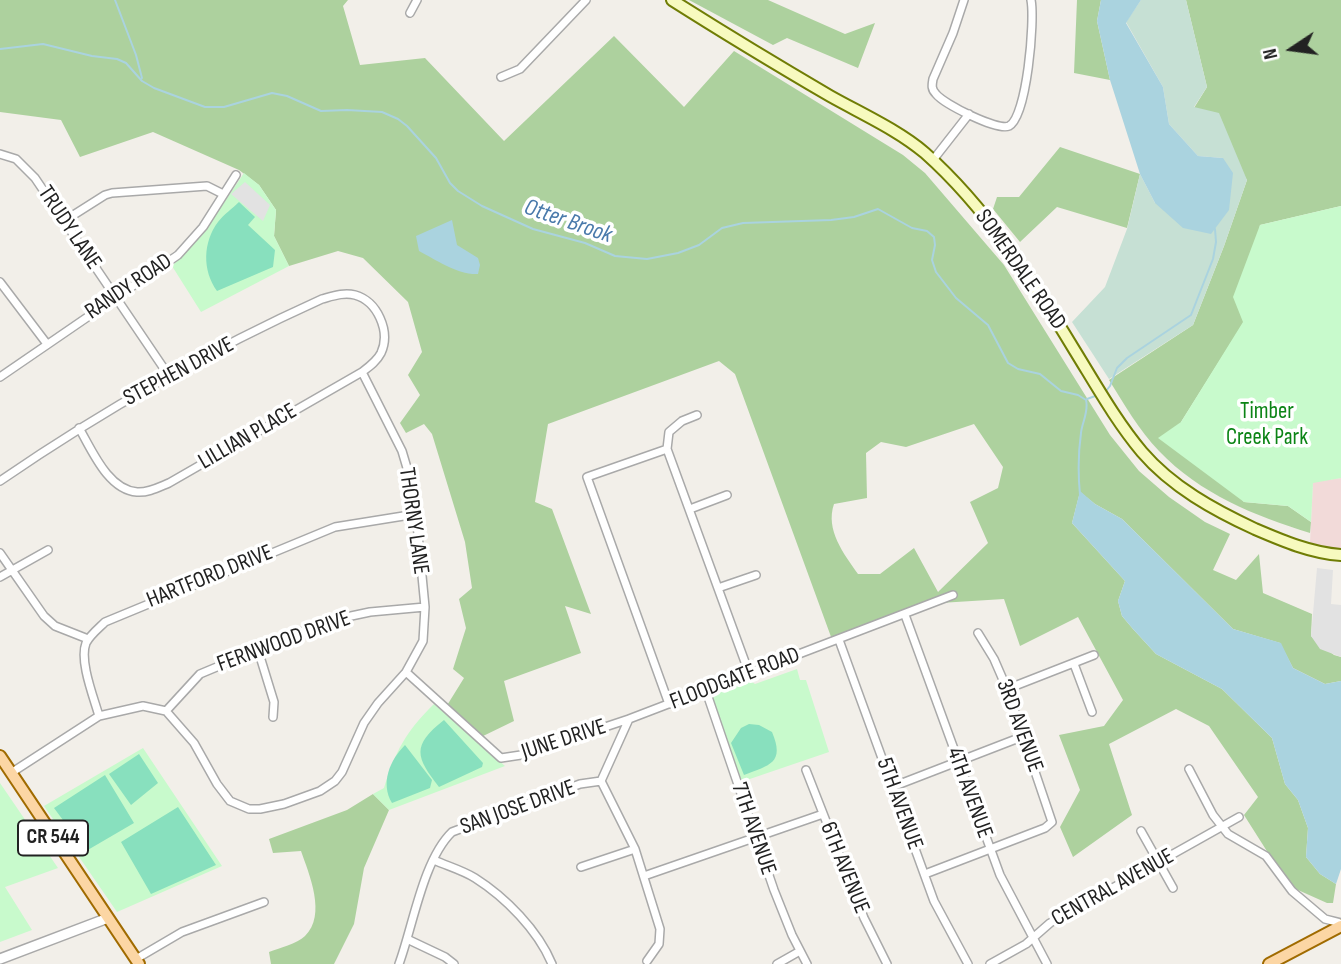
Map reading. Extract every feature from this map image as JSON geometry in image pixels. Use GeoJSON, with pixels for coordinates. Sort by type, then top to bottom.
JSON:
{"type":"FeatureCollection","features":[{"type":"Feature","properties":{"kind":"main road","name":"SOMERDALE ROAD"},"geometry":{"type":"LineString","coordinates":[[672,0],[901,136],[933,160],[1002,237],[1116,417],[1150,459],[1187,491],[1228,516],[1299,547],[1341,555]]}},
{"type":"Feature","properties":{"kind":"main road","name":"CR 544"},"geometry":{"type":"LineString","coordinates":[[0,756],[138,962]]}},
{"type":"Feature","properties":{"kind":"main road"},"geometry":{"type":"LineString","coordinates":[[1269,964],[1341,925]]}},
{"type":"Feature","properties":{"kind":"street"},"geometry":{"type":"LineString","coordinates":[[410,13],[417,0]]}},
{"type":"Feature","properties":{"kind":"street"},"geometry":{"type":"LineString","coordinates":[[501,77],[520,69],[586,0]]}},
{"type":"Feature","properties":{"kind":"street"},"geometry":{"type":"LineString","coordinates":[[964,0],[932,87],[934,93],[942,99],[1000,127],[1011,125],[1015,120],[1024,88],[1032,41],[1031,0]]}},
{"type":"Feature","properties":{"kind":"street"},"geometry":{"type":"LineString","coordinates":[[933,160],[969,114]]}},
{"type":"Feature","properties":{"kind":"street","name":"TRUDY LANE"},"geometry":{"type":"LineString","coordinates":[[0,154],[16,159],[35,178],[169,376]]}},
{"type":"Feature","properties":{"kind":"street","name":"RANDY ROAD"},"geometry":{"type":"LineString","coordinates":[[0,377],[164,265],[191,243],[236,175]]}},
{"type":"Feature","properties":{"kind":"street"},"geometry":{"type":"LineString","coordinates":[[64,220],[112,193],[207,186],[223,194]]}},
{"type":"Feature","properties":{"kind":"street"},"geometry":{"type":"LineString","coordinates":[[0,282],[47,344]]}},
{"type":"Feature","properties":{"kind":"street","name":"STEPHEN DRIVE"},"geometry":{"type":"LineString","coordinates":[[0,481],[139,391],[322,299],[348,294],[357,295],[368,302]]}},
{"type":"Feature","properties":{"kind":"street","name":"LILLIAN PLACE"},"geometry":{"type":"LineString","coordinates":[[79,428],[113,480],[135,492],[147,492],[362,372],[375,362],[384,342],[382,320],[368,302]]}},
{"type":"Feature","properties":{"kind":"street","name":"THORNY LANE"},"geometry":{"type":"LineString","coordinates":[[362,372],[402,451],[416,514],[425,607],[424,636],[406,672]]}},
{"type":"Feature","properties":{"kind":"street"},"geometry":{"type":"LineString","coordinates":[[697,415],[682,421],[669,432],[667,449],[745,662],[747,675]]}},
{"type":"Feature","properties":{"kind":"street"},"geometry":{"type":"LineString","coordinates":[[667,449],[587,477],[669,704]]}},
{"type":"Feature","properties":{"kind":"street"},"geometry":{"type":"LineString","coordinates":[[690,509],[727,495]]}},
{"type":"Feature","properties":{"kind":"street","name":"HARTFORD DRIVE"},"geometry":{"type":"LineString","coordinates":[[88,639],[105,622],[120,614],[335,527],[416,514]]}},
{"type":"Feature","properties":{"kind":"street"},"geometry":{"type":"LineString","coordinates":[[0,577],[48,550]]}},
{"type":"Feature","properties":{"kind":"street"},"geometry":{"type":"LineString","coordinates":[[0,553],[44,616],[55,626],[88,639],[85,658],[99,716]]}},
{"type":"Feature","properties":{"kind":"street"},"geometry":{"type":"LineString","coordinates":[[718,588],[756,575]]}},
{"type":"Feature","properties":{"kind":"street","name":"FLOODGATE ROAD"},"geometry":{"type":"LineString","coordinates":[[629,719],[953,595]]}},
{"type":"Feature","properties":{"kind":"street","name":"FERNWOOD DRIVE"},"geometry":{"type":"LineString","coordinates":[[166,711],[201,674],[258,650],[337,619],[370,612],[425,607]]}},
{"type":"Feature","properties":{"kind":"street","name":"4TH AVENUE"},"geometry":{"type":"LineString","coordinates":[[905,615],[1000,876],[1047,964]]}},
{"type":"Feature","properties":{"kind":"street","name":"3RD AVENUE"},"geometry":{"type":"LineString","coordinates":[[978,633],[995,659],[1007,689],[1052,822],[1045,828],[990,850]]}},
{"type":"Feature","properties":{"kind":"street","name":"5TH AVENUE"},"geometry":{"type":"LineString","coordinates":[[839,640],[934,901],[968,964]]}},
{"type":"Feature","properties":{"kind":"street"},"geometry":{"type":"LineString","coordinates":[[258,650],[274,702],[273,717]]}},
{"type":"Feature","properties":{"kind":"street"},"geometry":{"type":"LineString","coordinates":[[1007,689],[1094,655]]}},
{"type":"Feature","properties":{"kind":"street"},"geometry":{"type":"LineString","coordinates":[[1074,664],[1092,712]]}},
{"type":"Feature","properties":{"kind":"street"},"geometry":{"type":"LineString","coordinates":[[11,773],[99,716],[142,706],[166,711],[194,743],[230,801],[249,809],[260,809],[320,791],[335,781],[342,772],[364,723],[406,672]]}},
{"type":"Feature","properties":{"kind":"street","name":"JUNE DRIVE"},"geometry":{"type":"LineString","coordinates":[[406,672],[501,758],[521,755],[629,719]]}},
{"type":"Feature","properties":{"kind":"street","name":"7TH AVENUE"},"geometry":{"type":"LineString","coordinates":[[706,691],[774,890],[807,964]]}},
{"type":"Feature","properties":{"kind":"street"},"geometry":{"type":"LineString","coordinates":[[629,719],[601,781],[635,849],[660,936],[659,944],[648,962],[639,964]]}},
{"type":"Feature","properties":{"kind":"street"},"geometry":{"type":"LineString","coordinates":[[892,787],[1024,736]]}},
{"type":"Feature","properties":{"kind":"street"},"geometry":{"type":"LineString","coordinates":[[1189,769],[1221,827],[1266,856],[1292,891],[1325,919],[1341,925]]}},
{"type":"Feature","properties":{"kind":"street","name":"6TH AVENUE"},"geometry":{"type":"LineString","coordinates":[[806,770],[864,918],[887,964]]}},
{"type":"Feature","properties":{"kind":"street","name":"SAN JOSE DRIVE"},"geometry":{"type":"LineString","coordinates":[[399,964],[434,860],[443,841],[452,832],[580,784],[601,781]]}},
{"type":"Feature","properties":{"kind":"street"},"geometry":{"type":"LineString","coordinates":[[644,876],[822,814]]}},
{"type":"Feature","properties":{"kind":"street","name":"CENTRAL AVENUE"},"geometry":{"type":"LineString","coordinates":[[990,964],[1032,938],[1050,923],[1239,817]]}},
{"type":"Feature","properties":{"kind":"street"},"geometry":{"type":"LineString","coordinates":[[1140,831],[1173,888]]}},
{"type":"Feature","properties":{"kind":"street"},"geometry":{"type":"LineString","coordinates":[[581,867],[635,849]]}},
{"type":"Feature","properties":{"kind":"street"},"geometry":{"type":"LineString","coordinates":[[925,874],[990,850]]}},
{"type":"Feature","properties":{"kind":"street"},"geometry":{"type":"LineString","coordinates":[[434,860],[473,877],[505,902],[538,940],[552,964]]}},
{"type":"Feature","properties":{"kind":"street"},"geometry":{"type":"LineString","coordinates":[[138,962],[182,932],[264,902]]}},
{"type":"Feature","properties":{"kind":"street"},"geometry":{"type":"LineString","coordinates":[[0,959],[108,919]]}},
{"type":"Feature","properties":{"kind":"street"},"geometry":{"type":"LineString","coordinates":[[407,939],[454,964]]}},
{"type":"Feature","properties":{"kind":"street"},"geometry":{"type":"LineString","coordinates":[[777,964],[800,951]]}},
{"type":"Feature","properties":{"kind":"shaded area"},"geometry":{"type":"Polygon","coordinates":[[[245,182],[270,205],[263,221],[231,194],[245,182]]]}},
{"type":"Feature","properties":{"kind":"shaded area"},"geometry":{"type":"Polygon","coordinates":[[[1341,478],[1341,549],[1310,543],[1313,482],[1341,478]]]}},
{"type":"Feature","properties":{"kind":"shaded area"},"geometry":{"type":"Polygon","coordinates":[[[1317,568],[1333,570],[1331,604],[1341,605],[1341,657],[1320,649],[1311,636],[1317,568]]]}},
{"type":"Feature","properties":{"kind":"green space"},"geometry":{"type":"Polygon","coordinates":[[[0,0],[348,0],[343,6],[360,65],[425,58],[504,141],[614,36],[684,107],[734,51],[903,155],[925,173],[1004,265],[1110,435],[1139,471],[1169,497],[1205,522],[1230,534],[1213,570],[1236,580],[1259,554],[1263,593],[1312,614],[1311,636],[1334,655],[1341,657],[1341,681],[1325,684],[1293,668],[1280,643],[1233,629],[1122,519],[1080,492],[1072,523],[1125,581],[1118,601],[1122,616],[1156,654],[1222,689],[1272,738],[1285,784],[1298,800],[1308,828],[1306,857],[1320,874],[1336,884],[1333,903],[1327,903],[1289,886],[1244,815],[1258,797],[1209,726],[1176,709],[1109,744],[1132,815],[1073,857],[1060,827],[1080,790],[1059,735],[1104,726],[1123,700],[1078,617],[1020,646],[1004,599],[940,603],[834,645],[735,374],[719,361],[548,424],[535,502],[552,509],[591,614],[565,606],[581,653],[504,681],[514,721],[479,738],[446,707],[464,678],[453,669],[466,628],[459,599],[472,588],[465,542],[432,434],[424,424],[406,433],[400,423],[420,395],[408,375],[422,352],[408,302],[363,258],[338,251],[289,266],[274,236],[276,210],[259,185],[239,170],[153,132],[80,157],[61,120],[0,112],[0,0]],[[974,424],[906,447],[881,442],[866,453],[867,498],[834,504],[832,523],[837,541],[858,574],[880,574],[914,548],[938,592],[988,543],[970,502],[998,488],[1003,467],[974,424]]]}},
{"type":"Feature","properties":{"kind":"green space"},"geometry":{"type":"Polygon","coordinates":[[[689,0],[768,0],[845,34],[875,23],[858,68],[787,38],[773,45],[689,0]]]}},
{"type":"Feature","properties":{"kind":"green space"},"geometry":{"type":"Polygon","coordinates":[[[1077,0],[1101,0],[1097,21],[1110,80],[1074,73],[1077,0]]]}},
{"type":"Feature","properties":{"kind":"green space"},"geometry":{"type":"Polygon","coordinates":[[[1141,0],[1186,0],[1207,87],[1194,107],[1219,113],[1247,180],[1193,325],[1109,379],[1072,322],[1105,287],[1127,229],[1140,174],[1155,203],[1223,158],[1198,156],[1169,124],[1163,87],[1126,22],[1141,0]]]}},
{"type":"Feature","properties":{"kind":"green space"},"geometry":{"type":"Polygon","coordinates":[[[1186,0],[1341,0],[1341,206],[1260,225],[1244,322],[1181,422],[1244,502],[1288,506],[1311,522],[1310,533],[1249,511],[1192,480],[1152,443],[1109,380],[1193,325],[1247,180],[1194,108],[1207,87],[1186,0]]]}},
{"type":"Feature","properties":{"kind":"green space"},"geometry":{"type":"Polygon","coordinates":[[[1060,147],[1140,174],[1127,228],[1057,207],[1020,242],[993,209],[997,197],[1019,197],[1060,147]]]}},
{"type":"Feature","properties":{"kind":"green space"},"geometry":{"type":"Polygon","coordinates":[[[244,173],[259,185],[276,210],[274,236],[289,266],[201,312],[172,266],[202,235],[244,173]]]}},
{"type":"Feature","properties":{"kind":"green space"},"geometry":{"type":"Polygon","coordinates":[[[239,202],[255,217],[248,225],[275,250],[273,267],[217,291],[207,265],[209,238],[223,216],[239,202]]]}},
{"type":"Feature","properties":{"kind":"green space","name":"Timber Creek Park"},"geometry":{"type":"Polygon","coordinates":[[[1341,206],[1341,478],[1313,483],[1311,522],[1288,506],[1244,502],[1158,438],[1181,422],[1243,322],[1233,297],[1260,225],[1341,206]]]}},
{"type":"Feature","properties":{"kind":"green space"},"geometry":{"type":"Polygon","coordinates":[[[797,669],[800,680],[806,680],[829,752],[741,782],[711,696],[749,680],[755,684],[797,669]]]}},
{"type":"Feature","properties":{"kind":"green space"},"geometry":{"type":"Polygon","coordinates":[[[434,704],[505,766],[389,810],[373,794],[384,788],[403,743],[416,723],[434,704]]]}},
{"type":"Feature","properties":{"kind":"green space"},"geometry":{"type":"Polygon","coordinates":[[[444,720],[483,763],[482,767],[439,787],[425,768],[420,752],[426,737],[444,720]]]}},
{"type":"Feature","properties":{"kind":"green space"},"geometry":{"type":"Polygon","coordinates":[[[749,724],[759,725],[772,732],[777,750],[776,757],[768,765],[744,775],[731,743],[741,728],[749,724]]]}},
{"type":"Feature","properties":{"kind":"green space"},"geometry":{"type":"Polygon","coordinates":[[[405,745],[432,780],[430,788],[392,803],[387,788],[388,772],[405,745]]]}},
{"type":"Feature","properties":{"kind":"green space"},"geometry":{"type":"Polygon","coordinates":[[[143,748],[222,866],[117,912],[44,806],[143,748]]]}},
{"type":"Feature","properties":{"kind":"green space"},"geometry":{"type":"Polygon","coordinates":[[[139,754],[158,783],[131,805],[109,774],[139,754]]]}},
{"type":"Feature","properties":{"kind":"green space"},"geometry":{"type":"Polygon","coordinates":[[[105,775],[134,823],[86,851],[54,808],[105,775]]]}},
{"type":"Feature","properties":{"kind":"green space"},"geometry":{"type":"Polygon","coordinates":[[[0,783],[58,868],[5,887],[32,930],[0,942],[0,783]]]}},
{"type":"Feature","properties":{"kind":"green space"},"geometry":{"type":"Polygon","coordinates":[[[373,794],[389,810],[364,868],[354,924],[334,964],[271,964],[269,952],[293,944],[305,936],[315,917],[316,906],[312,882],[301,851],[273,853],[269,839],[347,810],[373,794]]]}},
{"type":"Feature","properties":{"kind":"green space"},"geometry":{"type":"Polygon","coordinates":[[[178,807],[216,865],[151,894],[121,842],[178,807]]]}},
{"type":"Feature","properties":{"kind":"water"},"geometry":{"type":"Polygon","coordinates":[[[1101,0],[1141,0],[1126,23],[1163,87],[1169,124],[1198,156],[1223,158],[1233,173],[1229,210],[1211,234],[1183,228],[1155,203],[1140,174],[1110,80],[1097,21],[1101,0]]]}},
{"type":"Feature","properties":{"kind":"water"},"geometry":{"type":"Polygon","coordinates":[[[452,220],[457,245],[478,258],[478,274],[455,270],[419,251],[416,236],[452,220]]]}},
{"type":"Feature","properties":{"kind":"water"},"geometry":{"type":"Polygon","coordinates":[[[1080,491],[1095,504],[1122,519],[1233,629],[1281,643],[1293,668],[1325,684],[1341,681],[1341,869],[1336,884],[1320,874],[1306,857],[1308,828],[1298,800],[1285,784],[1272,738],[1222,689],[1156,654],[1122,616],[1118,601],[1125,581],[1072,523],[1080,491]]]}},
{"type":"Feature","properties":{"kind":"waterway"},"geometry":{"type":"LineString","coordinates":[[115,0],[142,78]]}},
{"type":"Feature","properties":{"kind":"waterway","name":"Otter Brook"},"geometry":{"type":"LineString","coordinates":[[0,49],[43,44],[117,59],[126,63],[142,81],[154,88],[205,107],[224,107],[272,93],[287,96],[321,111],[382,112],[407,126],[436,158],[450,183],[482,206],[533,229],[585,243],[615,256],[647,259],[678,253],[699,245],[722,228],[743,223],[831,220],[854,217],[878,209],[912,228],[927,231],[934,237],[932,260],[936,272],[956,298],[988,325],[1008,363],[1018,369],[1040,374],[1061,391],[1086,400]]}},
{"type":"Feature","properties":{"kind":"waterway"},"geometry":{"type":"LineString","coordinates":[[1106,391],[1117,368],[1127,358],[1191,315],[1213,259],[1215,229]]}},
{"type":"Feature","properties":{"kind":"waterway"},"geometry":{"type":"LineString","coordinates":[[1087,399],[1098,395]]}},
{"type":"Feature","properties":{"kind":"waterway"},"geometry":{"type":"LineString","coordinates":[[1080,495],[1079,449],[1087,409],[1086,400]]}}]}
